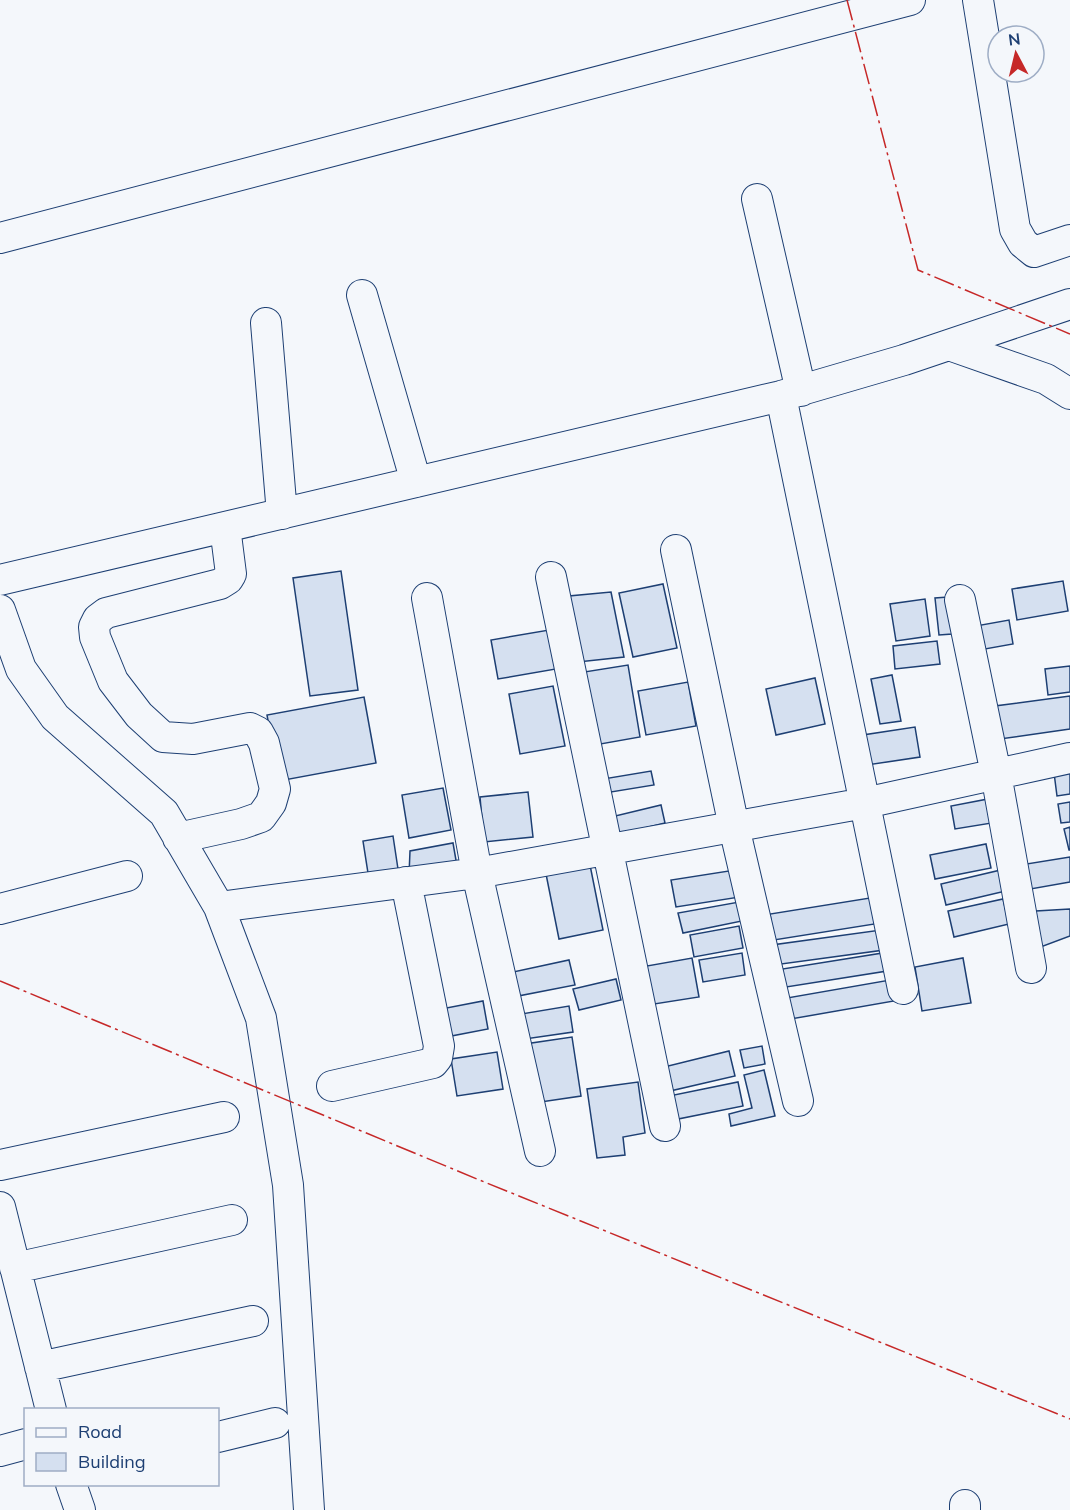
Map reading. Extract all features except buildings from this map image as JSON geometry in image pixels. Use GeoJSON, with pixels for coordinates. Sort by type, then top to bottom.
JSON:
{"type":"FeatureCollection","features":[{"type":"Feature","properties":{"kind":"street"},"geometry":{"type":"LineString","coordinates":[[0,238],[910,0]]}},
{"type":"Feature","properties":{"kind":"street"},"geometry":{"type":"LineString","coordinates":[[978,0],[1015,229],[1023,243],[1034,252],[1070,240]]}},
{"type":"Feature","properties":{"kind":"street"},"geometry":{"type":"LineString","coordinates":[[757,199],[865,803],[903,989]]}},
{"type":"Feature","properties":{"kind":"street"},"geometry":{"type":"LineString","coordinates":[[362,295],[416,482]]}},
{"type":"Feature","properties":{"kind":"street"},"geometry":{"type":"LineString","coordinates":[[0,580],[791,394],[949,345],[1070,304]]}},
{"type":"Feature","properties":{"kind":"street"},"geometry":{"type":"LineString","coordinates":[[266,323],[282,514]]}},
{"type":"Feature","properties":{"kind":"street"},"geometry":{"type":"LineString","coordinates":[[949,345],[1046,379],[1070,394]]}},
{"type":"Feature","properties":{"kind":"street"},"geometry":{"type":"LineString","coordinates":[[178,838],[241,824],[261,817],[271,803],[275,789],[264,743],[258,732],[250,728],[193,739],[163,737],[139,715],[113,681],[95,637],[94,627],[98,619],[106,612],[220,584],[228,579],[231,574],[225,527]]}},
{"type":"Feature","properties":{"kind":"street"},"geometry":{"type":"LineString","coordinates":[[676,550],[734,827],[798,1101]]}},
{"type":"Feature","properties":{"kind":"street"},"geometry":{"type":"LineString","coordinates":[[552,577],[665,1126]]}},
{"type":"Feature","properties":{"kind":"street"},"geometry":{"type":"LineString","coordinates":[[427,598],[477,873],[540,1150]]}},
{"type":"Feature","properties":{"kind":"street"},"geometry":{"type":"LineString","coordinates":[[960,600],[996,774],[1031,968]]}},
{"type":"Feature","properties":{"kind":"street"},"geometry":{"type":"LineString","coordinates":[[0,610],[21,669],[55,717],[164,813],[219,907],[261,1018],[288,1185],[309,1510]]}},
{"type":"Feature","properties":{"kind":"street"},"geometry":{"type":"LineString","coordinates":[[219,907],[477,873],[865,803],[1070,758]]}},
{"type":"Feature","properties":{"kind":"street"},"geometry":{"type":"LineString","coordinates":[[0,909],[127,876]]}},
{"type":"Feature","properties":{"kind":"street"},"geometry":{"type":"LineString","coordinates":[[332,1086],[433,1063],[437,1058],[439,1046],[406,882]]}},
{"type":"Feature","properties":{"kind":"street"},"geometry":{"type":"LineString","coordinates":[[0,1165],[224,1117]]}},
{"type":"Feature","properties":{"kind":"street"},"geometry":{"type":"LineString","coordinates":[[0,1207],[12,1286],[40,1367],[50,1408]]}},
{"type":"Feature","properties":{"kind":"street"},"geometry":{"type":"LineString","coordinates":[[12,1286],[232,1220]]}},
{"type":"Feature","properties":{"kind":"street"},"geometry":{"type":"LineString","coordinates":[[40,1367],[253,1321]]}},
{"type":"Feature","properties":{"kind":"street"},"geometry":{"type":"LineString","coordinates":[[219,1437],[275,1423]]}},
{"type":"Feature","properties":{"kind":"street"},"geometry":{"type":"LineString","coordinates":[[0,1451],[24,1445]]}},
{"type":"Feature","properties":{"kind":"street"},"geometry":{"type":"LineString","coordinates":[[71,1486],[80,1510]]}},
{"type":"Feature","properties":{"kind":"power"},"geometry":{"type":"LineString","coordinates":[[847,0],[918,270],[1070,334]]}},
{"type":"Feature","properties":{"kind":"power"},"geometry":{"type":"LineString","coordinates":[[0,981],[477,1179],[1070,1419]]}}]}
